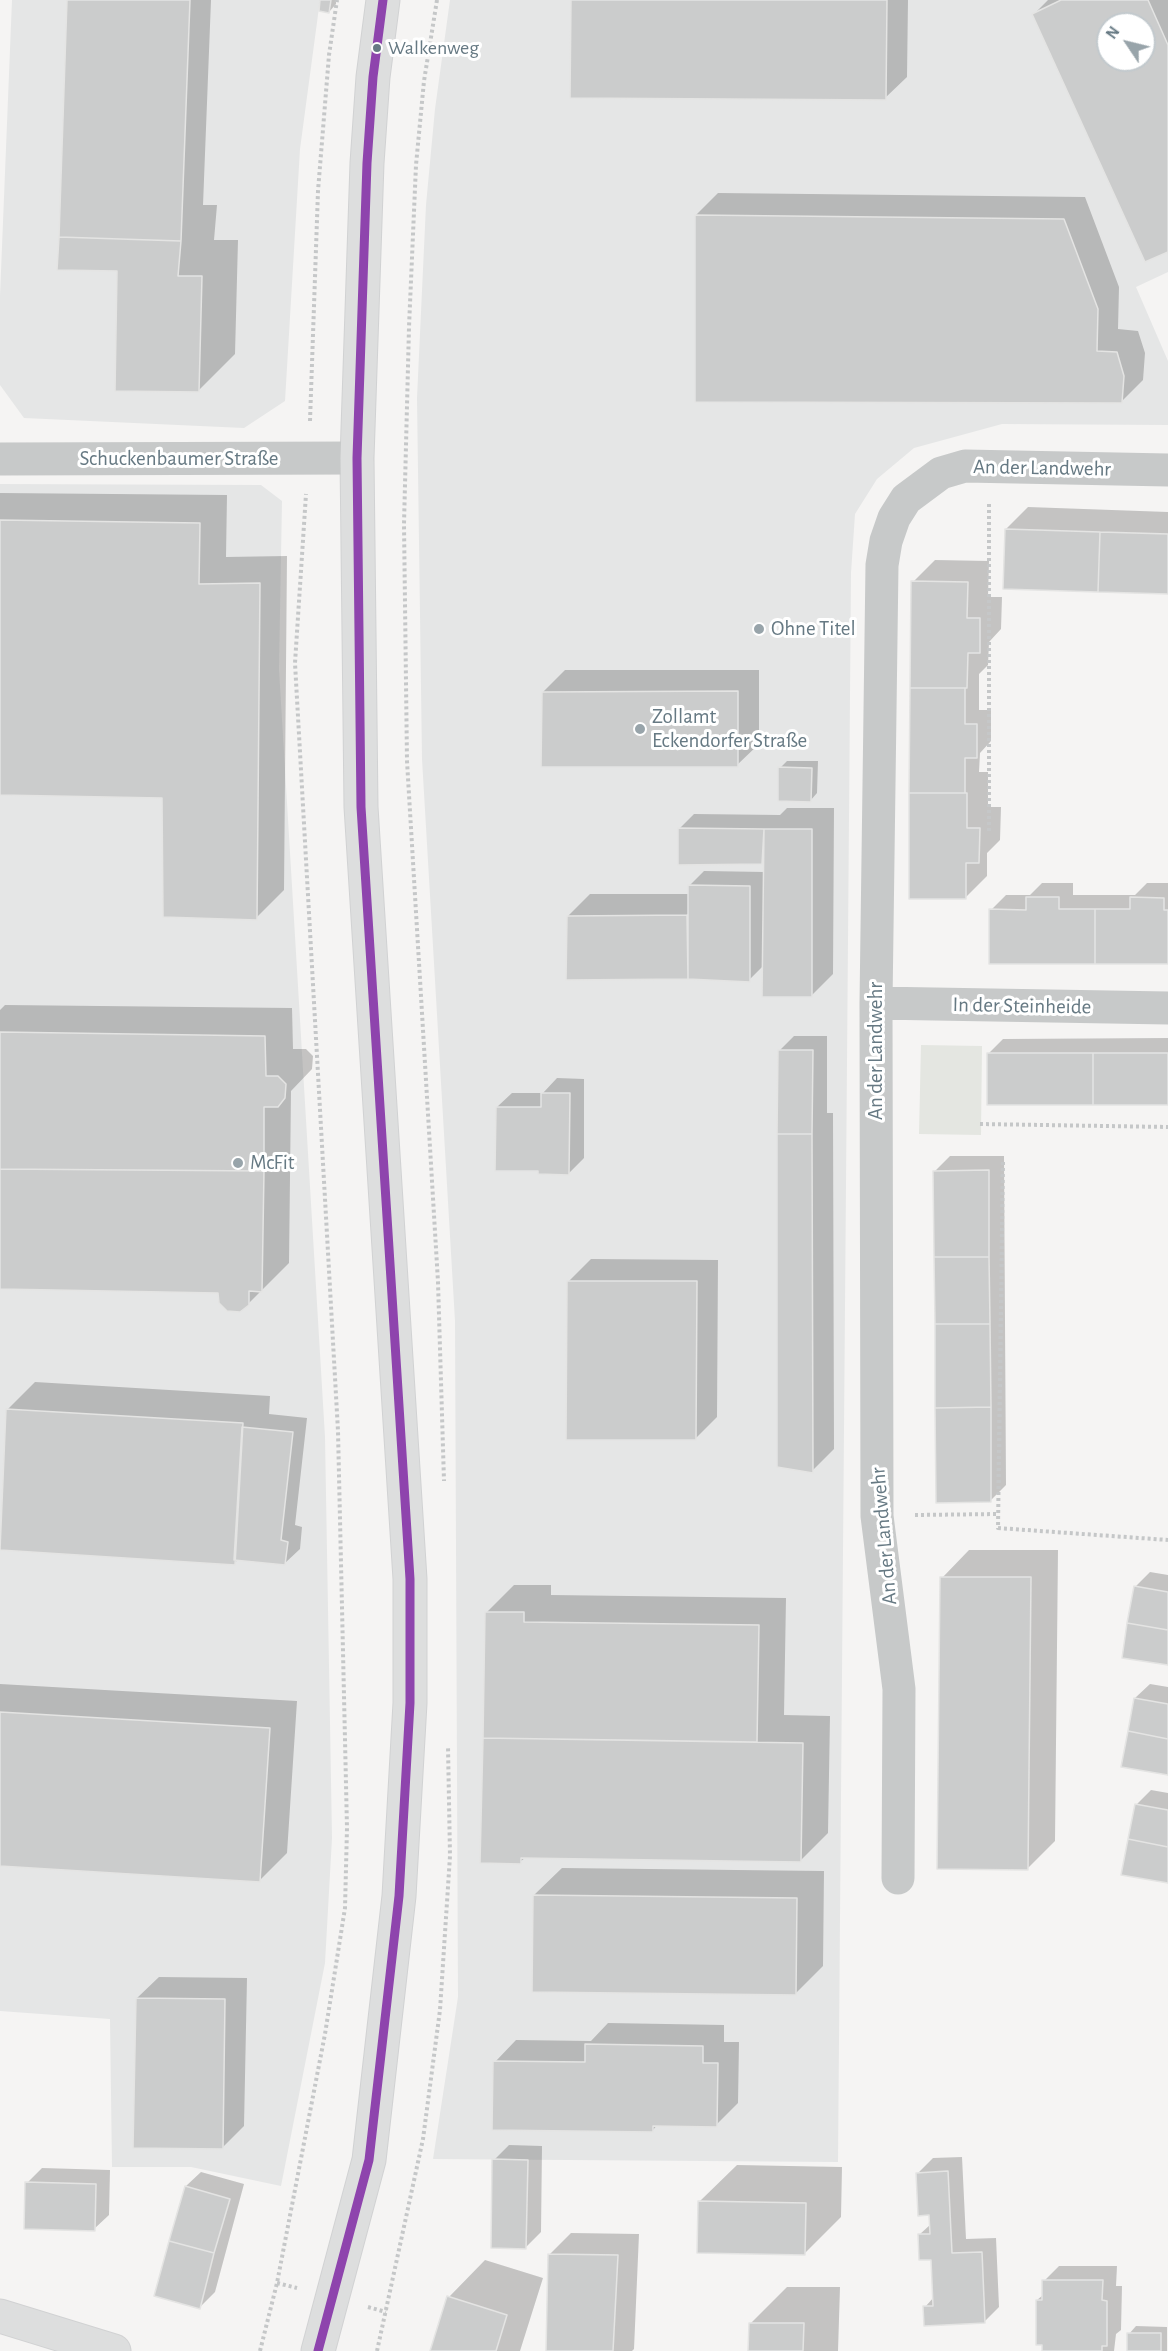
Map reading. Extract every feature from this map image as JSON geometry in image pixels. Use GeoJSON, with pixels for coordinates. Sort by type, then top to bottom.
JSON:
{"type":"FeatureCollection","features":[{"type":"Feature","properties":{"kind":"street"},"geometry":{"type":"LineString","coordinates":[[318,2351],[369,2160],[399,1896],[410,1703],[410,1579],[361,807],[357,458],[368,152],[374,68],[383,0]]}},
{"type":"Feature","properties":{"kind":"street","name":"Schuckenbaumer Straße"},"geometry":{"type":"LineString","coordinates":[[0,459],[357,458]]}},
{"type":"Feature","properties":{"kind":"street","name":"An der Landwehr"},"geometry":{"type":"LineString","coordinates":[[898,1878],[899,1689],[877,1516],[876,1004],[882,566],[886,541],[894,518],[906,499],[941,473],[965,466],[1168,470]]}},
{"type":"Feature","properties":{"kind":"street","name":"In der Steinheide"},"geometry":{"type":"LineString","coordinates":[[876,1004],[1168,1008]]}},
{"type":"Feature","properties":{"kind":"street"},"geometry":{"type":"LineString","coordinates":[[0,2316],[114,2351]]}},
{"type":"Feature","properties":{"kind":"path"},"geometry":{"type":"LineString","coordinates":[[260,2351],[277,2283],[325,2034],[345,1896],[346,1794],[338,1431],[295,663],[308,459],[318,190],[329,55],[338,0]]}},
{"type":"Feature","properties":{"kind":"path"},"geometry":{"type":"LineString","coordinates":[[989,466],[989,831]]}},
{"type":"Feature","properties":{"kind":"path"},"geometry":{"type":"LineString","coordinates":[[980,1125],[1168,1127]]}},
{"type":"Feature","properties":{"kind":"path"},"geometry":{"type":"LineString","coordinates":[[1003,1162],[998,1527],[1168,1540]]}},
{"type":"Feature","properties":{"kind":"path"},"geometry":{"type":"LineString","coordinates":[[877,1516],[998,1514]]}},
{"type":"Feature","properties":{"kind":"shaded area"},"geometry":{"type":"Polygon","coordinates":[[[12,0],[320,0],[300,149],[285,401],[244,428],[24,418],[0,385],[0,296],[12,0]]]}},
{"type":"Feature","properties":{"kind":"shaded area"},"geometry":{"type":"Polygon","coordinates":[[[450,0],[1168,0],[1168,272],[1136,287],[1168,361],[1168,425],[1002,424],[914,448],[877,479],[855,514],[851,573],[838,2162],[433,2159],[458,1997],[455,1321],[422,759],[417,398],[426,205],[435,109],[450,0]]]}},
{"type":"Feature","properties":{"kind":"shaded area"},"geometry":{"type":"Polygon","coordinates":[[[0,484],[261,485],[282,501],[279,669],[325,1437],[332,1838],[325,1963],[281,2186],[191,2167],[112,2167],[110,2019],[0,2011],[0,484]]]}},
{"type":"Feature","properties":{"kind":"shaded area"},"geometry":{"type":"Polygon","coordinates":[[[921,1045],[982,1046],[981,1135],[919,1134],[921,1045]]]}},
{"type":"Feature","properties":{"kind":"building"},"geometry":{"type":"Polygon","coordinates":[[[67,0],[190,0],[181,241],[59,237],[67,0]]]}},
{"type":"Feature","properties":{"kind":"building"},"geometry":{"type":"Polygon","coordinates":[[[320,0],[331,0],[329,13],[319,11],[320,0]]]}},
{"type":"Feature","properties":{"kind":"building"},"geometry":{"type":"Polygon","coordinates":[[[571,0],[887,0],[886,100],[570,98],[571,0]]]}},
{"type":"Feature","properties":{"kind":"building"},"geometry":{"type":"Polygon","coordinates":[[[1061,0],[1148,0],[1153,12],[1096,12],[1096,72],[1156,72],[1156,18],[1168,45],[1168,252],[1145,262],[1032,14],[1061,0]]]}},
{"type":"Feature","properties":{"kind":"building"},"geometry":{"type":"Polygon","coordinates":[[[695,215],[1064,219],[1098,309],[1097,351],[1117,352],[1124,376],[1122,403],[695,402],[695,215]]]}},
{"type":"Feature","properties":{"kind":"building"},"geometry":{"type":"Polygon","coordinates":[[[59,237],[181,241],[178,276],[202,276],[199,392],[115,391],[117,271],[57,270],[59,237]]]}},
{"type":"Feature","properties":{"kind":"building"},"geometry":{"type":"Polygon","coordinates":[[[0,520],[200,523],[199,584],[260,583],[257,920],[163,917],[162,798],[0,795],[0,520]]]}},
{"type":"Feature","properties":{"kind":"building"},"geometry":{"type":"Polygon","coordinates":[[[1005,529],[1100,532],[1098,592],[1003,589],[1005,529]]]}},
{"type":"Feature","properties":{"kind":"building"},"geometry":{"type":"Polygon","coordinates":[[[1100,532],[1168,534],[1168,594],[1098,592],[1100,532]]]}},
{"type":"Feature","properties":{"kind":"building"},"geometry":{"type":"Polygon","coordinates":[[[911,581],[968,582],[967,618],[980,618],[980,653],[968,653],[967,688],[910,688],[911,581]]]}},
{"type":"Feature","properties":{"kind":"building"},"geometry":{"type":"Polygon","coordinates":[[[910,688],[965,688],[965,724],[977,724],[977,758],[965,758],[965,793],[909,793],[910,688]]]}},
{"type":"Feature","properties":{"kind":"building","name":"Zollamt Eckendorfer Straße"},"geometry":{"type":"Polygon","coordinates":[[[738,691],[738,767],[541,767],[542,692],[738,691]]]}},
{"type":"Feature","properties":{"kind":"building"},"geometry":{"type":"Polygon","coordinates":[[[778,767],[812,768],[811,802],[778,801],[778,767]]]}},
{"type":"Feature","properties":{"kind":"building"},"geometry":{"type":"Polygon","coordinates":[[[909,793],[967,793],[967,828],[980,828],[979,863],[966,863],[966,899],[909,899],[909,793]]]}},
{"type":"Feature","properties":{"kind":"building"},"geometry":{"type":"Polygon","coordinates":[[[678,828],[764,829],[762,864],[678,865],[678,828]]]}},
{"type":"Feature","properties":{"kind":"building"},"geometry":{"type":"Polygon","coordinates":[[[764,829],[812,829],[812,997],[762,997],[764,829]]]}},
{"type":"Feature","properties":{"kind":"building"},"geometry":{"type":"Polygon","coordinates":[[[688,885],[750,886],[750,982],[688,979],[688,885]]]}},
{"type":"Feature","properties":{"kind":"building"},"geometry":{"type":"Polygon","coordinates":[[[1026,897],[1059,897],[1059,909],[1095,909],[1095,964],[989,964],[989,909],[1026,910],[1026,897]]]}},
{"type":"Feature","properties":{"kind":"building"},"geometry":{"type":"Polygon","coordinates":[[[1130,897],[1164,898],[1164,910],[1168,910],[1168,964],[1095,964],[1095,909],[1130,909],[1130,897]]]}},
{"type":"Feature","properties":{"kind":"building"},"geometry":{"type":"Polygon","coordinates":[[[687,915],[688,979],[566,980],[567,916],[687,915]]]}},
{"type":"Feature","properties":{"kind":"building"},"geometry":{"type":"Polygon","coordinates":[[[0,1032],[265,1036],[266,1076],[278,1076],[286,1084],[285,1098],[278,1107],[264,1107],[264,1171],[0,1169],[0,1032]]]}},
{"type":"Feature","properties":{"kind":"building"},"geometry":{"type":"Polygon","coordinates":[[[778,1050],[813,1050],[812,1134],[777,1134],[778,1050]]]}},
{"type":"Feature","properties":{"kind":"building"},"geometry":{"type":"Polygon","coordinates":[[[987,1053],[1093,1053],[1093,1105],[987,1105],[987,1053]]]}},
{"type":"Feature","properties":{"kind":"building"},"geometry":{"type":"Polygon","coordinates":[[[1093,1053],[1168,1053],[1168,1105],[1093,1105],[1093,1053]]]}},
{"type":"Feature","properties":{"kind":"building"},"geometry":{"type":"Polygon","coordinates":[[[541,1093],[570,1093],[569,1175],[538,1174],[538,1171],[495,1171],[496,1107],[541,1107],[541,1093]]]}},
{"type":"Feature","properties":{"kind":"building"},"geometry":{"type":"Polygon","coordinates":[[[777,1134],[812,1134],[813,1473],[777,1467],[777,1134]]]}},
{"type":"Feature","properties":{"kind":"building"},"geometry":{"type":"Polygon","coordinates":[[[0,1169],[264,1171],[262,1292],[249,1291],[249,1305],[240,1312],[227,1311],[219,1303],[218,1293],[0,1289],[0,1169]]]}},
{"type":"Feature","properties":{"kind":"building"},"geometry":{"type":"Polygon","coordinates":[[[989,1170],[989,1257],[934,1257],[933,1171],[989,1170]]]}},
{"type":"Feature","properties":{"kind":"building"},"geometry":{"type":"Polygon","coordinates":[[[934,1257],[989,1257],[990,1324],[935,1324],[934,1257]]]}},
{"type":"Feature","properties":{"kind":"building"},"geometry":{"type":"Polygon","coordinates":[[[567,1281],[697,1281],[696,1440],[566,1440],[567,1281]]]}},
{"type":"Feature","properties":{"kind":"building"},"geometry":{"type":"Polygon","coordinates":[[[935,1324],[990,1324],[991,1407],[935,1408],[935,1324]]]}},
{"type":"Feature","properties":{"kind":"building"},"geometry":{"type":"Polygon","coordinates":[[[991,1407],[991,1502],[936,1503],[935,1408],[991,1407]]]}},
{"type":"Feature","properties":{"kind":"building"},"geometry":{"type":"Polygon","coordinates":[[[6,1409],[243,1423],[235,1565],[0,1550],[6,1409]]]}},
{"type":"Feature","properties":{"kind":"building"},"geometry":{"type":"Polygon","coordinates":[[[242,1427],[293,1432],[281,1540],[288,1542],[285,1565],[234,1560],[242,1427]]]}},
{"type":"Feature","properties":{"kind":"building"},"geometry":{"type":"Polygon","coordinates":[[[940,1577],[1031,1577],[1028,1870],[937,1869],[940,1577]]]}},
{"type":"Feature","properties":{"kind":"building"},"geometry":{"type":"Polygon","coordinates":[[[1134,1586],[1168,1592],[1168,1630],[1127,1623],[1134,1586]]]}},
{"type":"Feature","properties":{"kind":"building"},"geometry":{"type":"Polygon","coordinates":[[[485,1612],[524,1612],[524,1622],[759,1625],[757,1742],[483,1738],[485,1612]]]}},
{"type":"Feature","properties":{"kind":"building"},"geometry":{"type":"Polygon","coordinates":[[[1127,1623],[1168,1630],[1168,1665],[1122,1658],[1127,1623]]]}},
{"type":"Feature","properties":{"kind":"building"},"geometry":{"type":"Polygon","coordinates":[[[1134,1698],[1168,1704],[1168,1739],[1128,1731],[1134,1698]]]}},
{"type":"Feature","properties":{"kind":"building"},"geometry":{"type":"Polygon","coordinates":[[[0,1712],[270,1728],[260,1882],[0,1866],[0,1712]]]}},
{"type":"Feature","properties":{"kind":"building"},"geometry":{"type":"Polygon","coordinates":[[[1128,1731],[1168,1739],[1168,1775],[1121,1767],[1128,1731]]]}},
{"type":"Feature","properties":{"kind":"building"},"geometry":{"type":"Polygon","coordinates":[[[483,1738],[803,1743],[801,1862],[521,1858],[521,1864],[480,1863],[483,1738]]]}},
{"type":"Feature","properties":{"kind":"building"},"geometry":{"type":"Polygon","coordinates":[[[1135,1804],[1168,1810],[1168,1847],[1128,1839],[1135,1804]]]}},
{"type":"Feature","properties":{"kind":"building"},"geometry":{"type":"Polygon","coordinates":[[[1128,1839],[1168,1847],[1168,1883],[1121,1875],[1128,1839]]]}},
{"type":"Feature","properties":{"kind":"building"},"geometry":{"type":"Polygon","coordinates":[[[533,1895],[797,1898],[796,1995],[532,1992],[533,1895]]]}},
{"type":"Feature","properties":{"kind":"building"},"geometry":{"type":"Polygon","coordinates":[[[136,1998],[225,1999],[223,2149],[133,2148],[136,1998]]]}},
{"type":"Feature","properties":{"kind":"building"},"geometry":{"type":"Polygon","coordinates":[[[585,2044],[703,2046],[703,2063],[718,2063],[717,2127],[653,2126],[653,2132],[492,2130],[493,2061],[585,2062],[585,2044]]]}},
{"type":"Feature","properties":{"kind":"building"},"geometry":{"type":"Polygon","coordinates":[[[492,2159],[528,2160],[526,2249],[491,2248],[492,2159]]]}},
{"type":"Feature","properties":{"kind":"building"},"geometry":{"type":"Polygon","coordinates":[[[948,2171],[952,2253],[982,2252],[985,2323],[924,2326],[923,2306],[933,2306],[931,2260],[919,2260],[918,2234],[930,2234],[929,2215],[918,2216],[916,2173],[948,2171]]]}},
{"type":"Feature","properties":{"kind":"building"},"geometry":{"type":"Polygon","coordinates":[[[25,2182],[96,2184],[95,2231],[24,2229],[25,2182]]]}},
{"type":"Feature","properties":{"kind":"building"},"geometry":{"type":"Polygon","coordinates":[[[185,2186],[230,2199],[214,2253],[169,2241],[185,2186]]]}},
{"type":"Feature","properties":{"kind":"building"},"geometry":{"type":"Polygon","coordinates":[[[698,2201],[806,2203],[805,2255],[697,2253],[698,2201]]]}},
{"type":"Feature","properties":{"kind":"building"},"geometry":{"type":"Polygon","coordinates":[[[169,2241],[214,2253],[200,2309],[154,2296],[169,2241]]]}},
{"type":"Feature","properties":{"kind":"building"},"geometry":{"type":"Polygon","coordinates":[[[548,2254],[618,2255],[613,2351],[546,2351],[548,2254]]]}},
{"type":"Feature","properties":{"kind":"building"},"geometry":{"type":"Polygon","coordinates":[[[1042,2280],[1103,2280],[1102,2300],[1107,2301],[1107,2346],[1102,2346],[1102,2351],[1042,2351],[1042,2345],[1036,2345],[1036,2300],[1042,2300],[1042,2280]]]}},
{"type":"Feature","properties":{"kind":"building"},"geometry":{"type":"Polygon","coordinates":[[[447,2296],[507,2315],[496,2351],[430,2351],[447,2296]]]}},
{"type":"Feature","properties":{"kind":"building"},"geometry":{"type":"Polygon","coordinates":[[[749,2323],[804,2323],[803,2351],[748,2351],[749,2323]]]}},
{"type":"Feature","properties":{"kind":"building"},"geometry":{"type":"Polygon","coordinates":[[[1127,2333],[1161,2333],[1161,2351],[1127,2351],[1127,2333]]]}},
{"type":"Feature","properties":{"kind":"transit line"},"geometry":{"type":"LineString","coordinates":[[318,2351],[369,2160],[399,1896],[410,1703],[410,1579],[361,807],[357,458],[367,163],[373,77],[383,0]]}},
{"type":"Feature","properties":{"kind":"place","name":"Walkenweg"},"geometry":{"type":"Point","coordinates":[377,48]}},
{"type":"Feature","properties":{"kind":"place","name":"Ohne Titel"},"geometry":{"type":"Point","coordinates":[759,629]}},
{"type":"Feature","properties":{"kind":"place","name":"Zollamt Eckendorfer Straße"},"geometry":{"type":"Point","coordinates":[640,729]}},
{"type":"Feature","properties":{"kind":"place","name":"McFit"},"geometry":{"type":"Point","coordinates":[238,1163]}}]}
